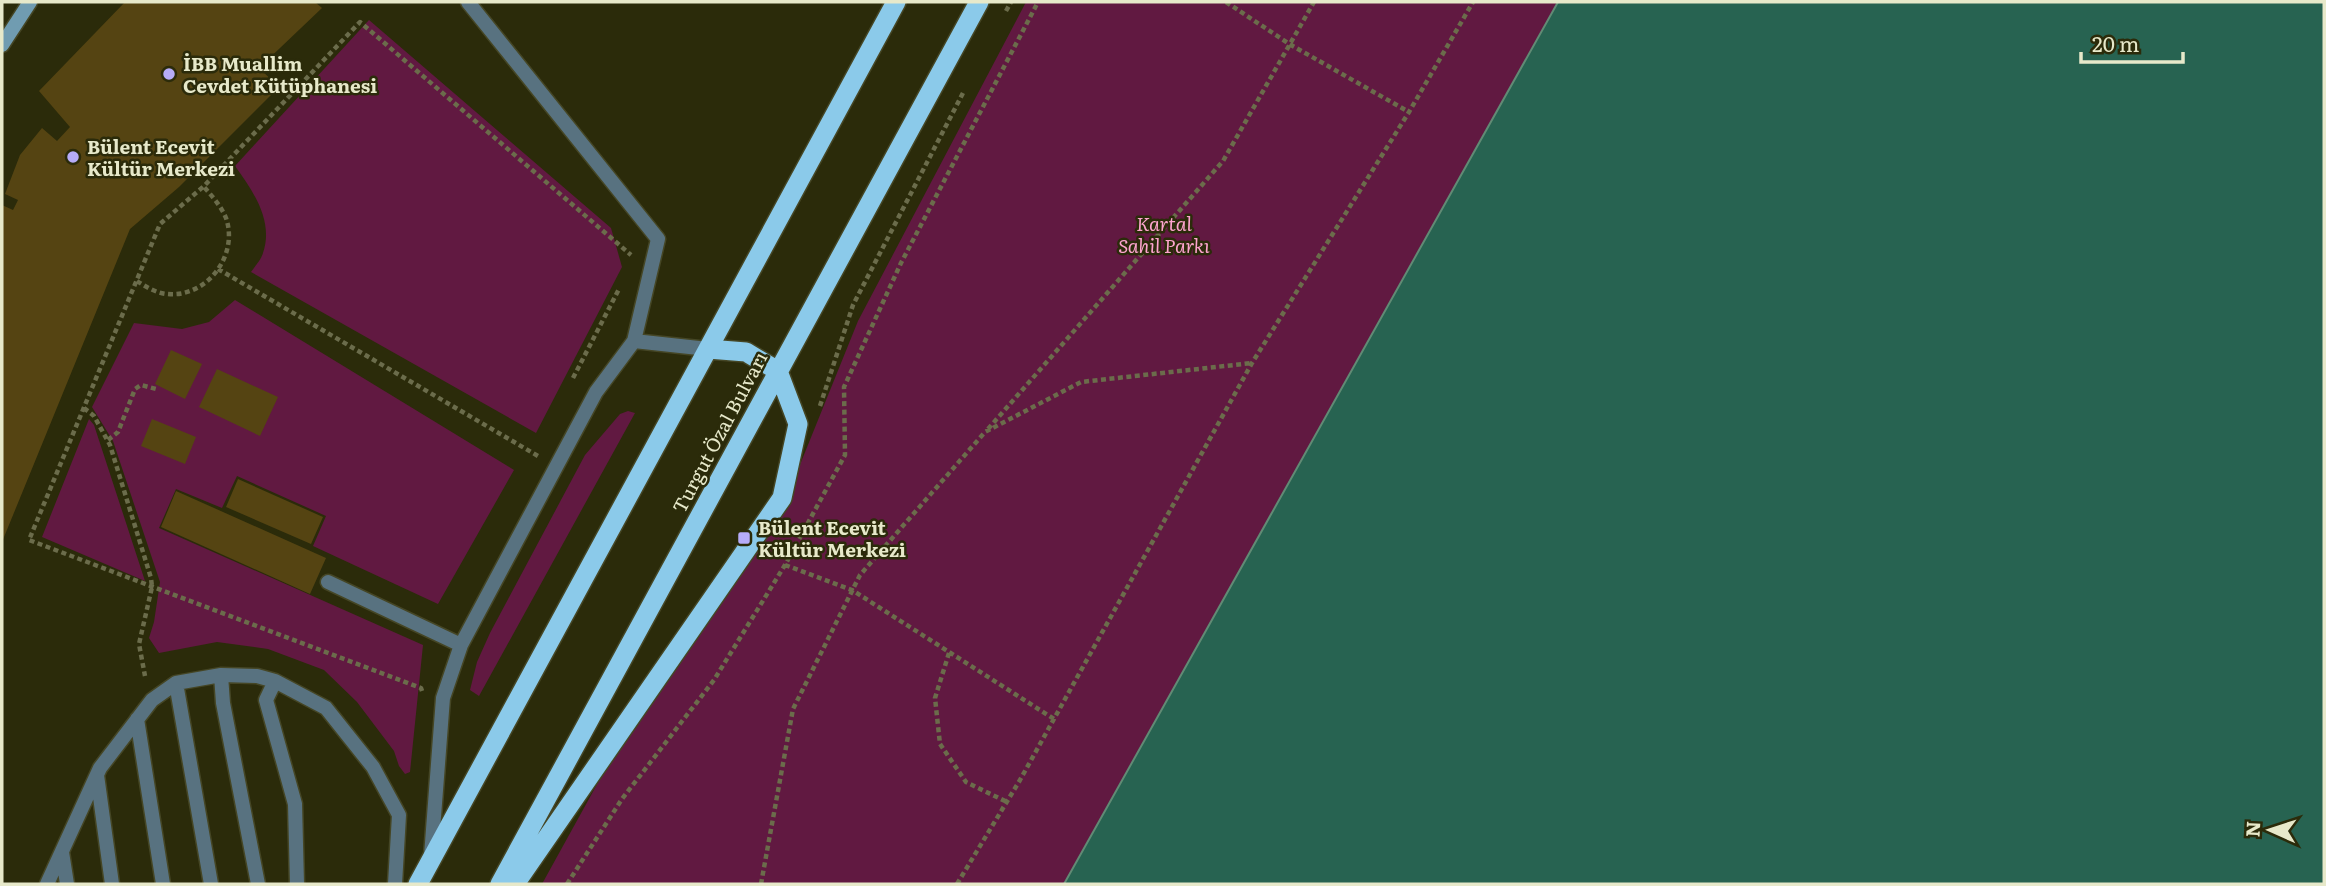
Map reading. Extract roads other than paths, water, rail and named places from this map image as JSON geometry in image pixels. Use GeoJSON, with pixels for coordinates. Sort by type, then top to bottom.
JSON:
{"type":"FeatureCollection","features":[{"type":"Feature","properties":{"kind":"highway"},"geometry":{"type":"LineString","coordinates":[[418,884],[897,2]]}},
{"type":"Feature","properties":{"kind":"highway","name":"Turgut Özal Bulvarı"},"geometry":{"type":"LineString","coordinates":[[500,884],[979,2]]}},
{"type":"Feature","properties":{"kind":"highway"},"geometry":{"type":"LineString","coordinates":[[515,884],[782,498],[798,424],[778,371],[746,352],[708,349]]}},
{"type":"Feature","properties":{"kind":"main road"},"geometry":{"type":"LineString","coordinates":[[2,45],[30,2]]}},
{"type":"Feature","properties":{"kind":"lane"},"geometry":{"type":"LineString","coordinates":[[430,862],[443,698],[461,645],[596,392],[634,341],[658,239],[468,2]]}},
{"type":"Feature","properties":{"kind":"lane"},"geometry":{"type":"LineString","coordinates":[[634,341],[708,349]]}},
{"type":"Feature","properties":{"kind":"lane"},"geometry":{"type":"LineString","coordinates":[[328,582],[461,645]]}},
{"type":"Feature","properties":{"kind":"lane"},"geometry":{"type":"LineString","coordinates":[[221,675],[223,703],[258,884]]}},
{"type":"Feature","properties":{"kind":"lane"},"geometry":{"type":"LineString","coordinates":[[47,884],[97,775],[152,700],[176,683],[221,675],[257,676],[275,681],[326,708],[373,767],[399,815],[395,884]]}},
{"type":"Feature","properties":{"kind":"lane"},"geometry":{"type":"LineString","coordinates":[[275,681],[266,700],[295,804],[297,884]]}},
{"type":"Feature","properties":{"kind":"lane"},"geometry":{"type":"LineString","coordinates":[[176,683],[211,884]]}},
{"type":"Feature","properties":{"kind":"lane"},"geometry":{"type":"LineString","coordinates":[[137,719],[163,884]]}},
{"type":"Feature","properties":{"kind":"lane"},"geometry":{"type":"LineString","coordinates":[[97,775],[112,884]]}},
{"type":"Feature","properties":{"kind":"lane"},"geometry":{"type":"LineString","coordinates":[[62,852],[67,884]]}},
{"type":"Feature","properties":{"kind":"place","name":"İBB Muallim Cevdet Kütüphanesi"},"geometry":{"type":"Point","coordinates":[169,74]}},
{"type":"Feature","properties":{"kind":"place","name":"Bülent Ecevit Kültür Merkezi"},"geometry":{"type":"Point","coordinates":[73,157]}},
{"type":"Feature","properties":{"kind":"place","name":"Bülent Ecevi̇t Kültür Merkezi̇"},"geometry":{"type":"Point","coordinates":[744,538]}},
{"type":"Feature","properties":{"kind":"park label","name":"Kartal Sahil Parkı"},"geometry":{"type":"Point","coordinates":[1164,234]}}]}
